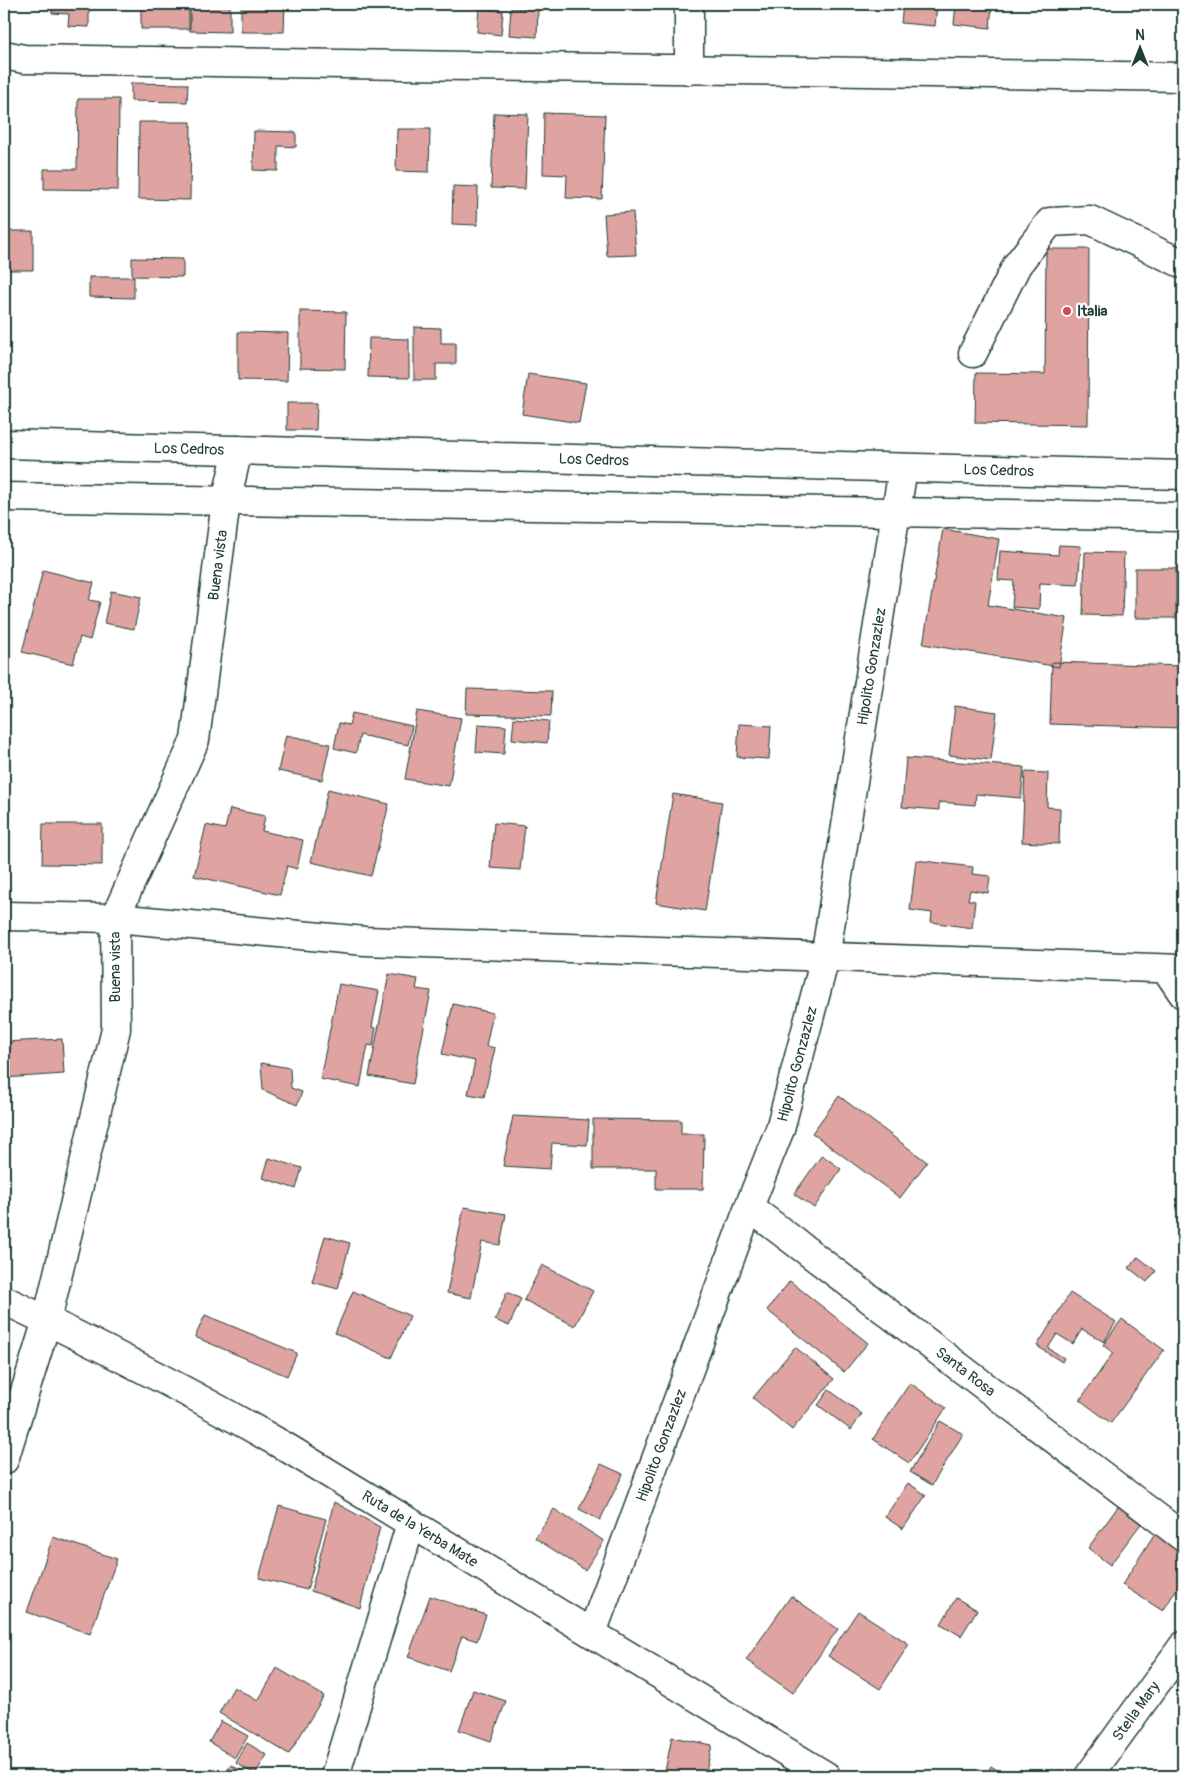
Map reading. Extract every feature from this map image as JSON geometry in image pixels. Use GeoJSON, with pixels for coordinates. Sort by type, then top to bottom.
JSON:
{"type":"FeatureCollection","features":[{"type":"Feature","properties":{"kind":"street"},"geometry":{"type":"LineString","coordinates":[[689,4],[689,70]]}},
{"type":"Feature","properties":{"kind":"street"},"geometry":{"type":"LineString","coordinates":[[4,55],[24,59],[1183,77]]}},
{"type":"Feature","properties":{"kind":"street"},"geometry":{"type":"LineString","coordinates":[[973,353],[1017,265],[1050,222],[1090,220],[1183,264]]}},
{"type":"Feature","properties":{"kind":"street","name":"Los Cedros"},"geometry":{"type":"LineString","coordinates":[[4,444],[1183,475]]}},
{"type":"Feature","properties":{"kind":"street","name":"Buena vista"},"geometry":{"type":"LineString","coordinates":[[4,1460],[47,1320],[116,1029],[115,918],[195,740],[226,501],[238,450]]}},
{"type":"Feature","properties":{"kind":"street","name":"Hipolito Gonzazlez"},"geometry":{"type":"LineString","coordinates":[[592,1633],[749,1207],[780,1129],[825,958],[903,468]]}},
{"type":"Feature","properties":{"kind":"street"},"geometry":{"type":"LineString","coordinates":[[4,497],[1183,517]]}},
{"type":"Feature","properties":{"kind":"street"},"geometry":{"type":"LineString","coordinates":[[4,916],[115,918],[365,941],[1174,969],[1183,994]]}},
{"type":"Feature","properties":{"kind":"street","name":"Santa Rosa"},"geometry":{"type":"LineString","coordinates":[[749,1207],[1183,1536]]}},
{"type":"Feature","properties":{"kind":"street","name":"Ruta de la Yerba Mate"},"geometry":{"type":"LineString","coordinates":[[4,1300],[90,1341],[212,1405],[289,1449],[826,1776]]}},
{"type":"Feature","properties":{"kind":"street"},"geometry":{"type":"LineString","coordinates":[[336,1776],[411,1523]]}},
{"type":"Feature","properties":{"kind":"street","name":"Stella Mary"},"geometry":{"type":"LineString","coordinates":[[1089,1776],[1183,1646]]}},
{"type":"Feature","properties":{"kind":"building"},"geometry":{"type":"Polygon","coordinates":[[[52,4],[89,4],[89,27],[68,26],[69,14],[52,13],[52,4]]]}},
{"type":"Feature","properties":{"kind":"building"},"geometry":{"type":"Polygon","coordinates":[[[141,4],[189,4],[189,29],[141,29],[141,4]]]}},
{"type":"Feature","properties":{"kind":"building"},"geometry":{"type":"Polygon","coordinates":[[[190,4],[230,4],[230,32],[190,31],[190,4]]]}},
{"type":"Feature","properties":{"kind":"building"},"geometry":{"type":"Polygon","coordinates":[[[241,4],[285,4],[284,32],[241,32],[241,4]]]}},
{"type":"Feature","properties":{"kind":"building"},"geometry":{"type":"Polygon","coordinates":[[[903,4],[937,4],[935,26],[901,23],[903,4]]]}},
{"type":"Feature","properties":{"kind":"building"},"geometry":{"type":"Polygon","coordinates":[[[956,4],[992,4],[990,28],[954,24],[956,4]]]}},
{"type":"Feature","properties":{"kind":"building"},"geometry":{"type":"Polygon","coordinates":[[[479,8],[503,11],[501,35],[477,32],[479,8]]]}},
{"type":"Feature","properties":{"kind":"building"},"geometry":{"type":"Polygon","coordinates":[[[511,8],[538,9],[537,37],[509,35],[511,8]]]}},
{"type":"Feature","properties":{"kind":"building"},"geometry":{"type":"Polygon","coordinates":[[[131,83],[188,84],[187,102],[131,101],[131,83]]]}},
{"type":"Feature","properties":{"kind":"building"},"geometry":{"type":"Polygon","coordinates":[[[78,99],[119,99],[118,190],[44,189],[44,169],[77,169],[78,99]]]}},
{"type":"Feature","properties":{"kind":"building"},"geometry":{"type":"Polygon","coordinates":[[[494,113],[528,114],[525,189],[491,188],[494,113]]]}},
{"type":"Feature","properties":{"kind":"building"},"geometry":{"type":"Polygon","coordinates":[[[544,113],[605,115],[602,199],[566,198],[567,175],[543,174],[544,113]]]}},
{"type":"Feature","properties":{"kind":"building"},"geometry":{"type":"Polygon","coordinates":[[[139,122],[191,122],[190,200],[138,199],[139,122]]]}},
{"type":"Feature","properties":{"kind":"building"},"geometry":{"type":"Polygon","coordinates":[[[397,129],[430,129],[429,172],[396,171],[397,129]]]}},
{"type":"Feature","properties":{"kind":"building"},"geometry":{"type":"Polygon","coordinates":[[[254,131],[296,132],[296,147],[278,146],[278,171],[253,170],[254,131]]]}},
{"type":"Feature","properties":{"kind":"building"},"geometry":{"type":"Polygon","coordinates":[[[453,186],[478,187],[477,225],[452,224],[453,186]]]}},
{"type":"Feature","properties":{"kind":"building"},"geometry":{"type":"Polygon","coordinates":[[[633,212],[636,255],[607,256],[604,214],[633,212]]]}},
{"type":"Feature","properties":{"kind":"building"},"geometry":{"type":"Polygon","coordinates":[[[4,231],[33,231],[33,270],[4,270],[4,231]]]}},
{"type":"Feature","properties":{"kind":"building","name":"Italia"},"geometry":{"type":"Polygon","coordinates":[[[1046,249],[1089,249],[1088,425],[975,423],[976,373],[1045,374],[1046,249]]]}},
{"type":"Feature","properties":{"kind":"building"},"geometry":{"type":"Polygon","coordinates":[[[132,258],[183,259],[183,277],[132,276],[132,258]]]}},
{"type":"Feature","properties":{"kind":"building"},"geometry":{"type":"Polygon","coordinates":[[[89,277],[134,277],[134,298],[89,297],[89,277]]]}},
{"type":"Feature","properties":{"kind":"building"},"geometry":{"type":"Polygon","coordinates":[[[300,311],[346,312],[345,369],[300,368],[300,311]]]}},
{"type":"Feature","properties":{"kind":"building"},"geometry":{"type":"Polygon","coordinates":[[[414,327],[441,328],[441,343],[456,343],[456,364],[436,364],[436,380],[414,380],[414,327]]]}},
{"type":"Feature","properties":{"kind":"building"},"geometry":{"type":"Polygon","coordinates":[[[238,332],[288,333],[287,381],[238,380],[238,332]]]}},
{"type":"Feature","properties":{"kind":"building"},"geometry":{"type":"Polygon","coordinates":[[[369,338],[409,339],[409,378],[368,377],[369,338]]]}},
{"type":"Feature","properties":{"kind":"building"},"geometry":{"type":"Polygon","coordinates":[[[528,374],[586,383],[579,423],[522,414],[528,374]]]}},
{"type":"Feature","properties":{"kind":"building"},"geometry":{"type":"Polygon","coordinates":[[[287,403],[317,403],[316,430],[287,430],[287,403]]]}},
{"type":"Feature","properties":{"kind":"building"},"geometry":{"type":"Polygon","coordinates":[[[943,529],[999,539],[988,605],[1067,618],[1059,667],[923,644],[943,529]]]}},
{"type":"Feature","properties":{"kind":"building"},"geometry":{"type":"Polygon","coordinates":[[[1059,545],[1081,546],[1078,585],[1040,583],[1039,609],[1012,607],[1014,581],[998,580],[1000,551],[1058,555],[1059,545]]]}},
{"type":"Feature","properties":{"kind":"building"},"geometry":{"type":"Polygon","coordinates":[[[1085,552],[1124,553],[1122,616],[1083,615],[1085,552]]]}},
{"type":"Feature","properties":{"kind":"building"},"geometry":{"type":"Polygon","coordinates":[[[1135,568],[1176,568],[1176,618],[1135,618],[1135,568]]]}},
{"type":"Feature","properties":{"kind":"building"},"geometry":{"type":"Polygon","coordinates":[[[43,570],[94,583],[89,600],[100,602],[90,640],[80,637],[73,664],[22,652],[43,570]]]}},
{"type":"Feature","properties":{"kind":"building"},"geometry":{"type":"Polygon","coordinates":[[[111,591],[141,597],[134,629],[104,623],[111,591]]]}},
{"type":"Feature","properties":{"kind":"building"},"geometry":{"type":"Polygon","coordinates":[[[1052,662],[1183,666],[1183,728],[1050,724],[1052,662]]]}},
{"type":"Feature","properties":{"kind":"building"},"geometry":{"type":"Polygon","coordinates":[[[467,689],[552,691],[551,716],[466,714],[467,689]]]}},
{"type":"Feature","properties":{"kind":"building"},"geometry":{"type":"Polygon","coordinates":[[[955,706],[997,712],[991,760],[949,755],[955,706]]]}},
{"type":"Feature","properties":{"kind":"building"},"geometry":{"type":"Polygon","coordinates":[[[417,711],[461,718],[449,786],[405,779],[417,711]]]}},
{"type":"Feature","properties":{"kind":"building"},"geometry":{"type":"Polygon","coordinates":[[[352,713],[412,726],[408,745],[360,735],[356,753],[334,748],[339,723],[349,725],[352,713]]]}},
{"type":"Feature","properties":{"kind":"building"},"geometry":{"type":"Polygon","coordinates":[[[514,718],[549,721],[547,743],[512,739],[514,718]]]}},
{"type":"Feature","properties":{"kind":"building"},"geometry":{"type":"Polygon","coordinates":[[[478,724],[506,726],[504,754],[476,752],[478,724]]]}},
{"type":"Feature","properties":{"kind":"building"},"geometry":{"type":"Polygon","coordinates":[[[739,724],[771,726],[769,759],[737,757],[739,724]]]}},
{"type":"Feature","properties":{"kind":"building"},"geometry":{"type":"Polygon","coordinates":[[[286,735],[330,744],[322,780],[278,771],[286,735]]]}},
{"type":"Feature","properties":{"kind":"building"},"geometry":{"type":"Polygon","coordinates":[[[906,758],[1024,767],[1021,798],[976,794],[975,805],[939,802],[939,810],[902,807],[906,758]]]}},
{"type":"Feature","properties":{"kind":"building"},"geometry":{"type":"Polygon","coordinates":[[[1025,772],[1048,773],[1047,807],[1060,808],[1059,844],[1022,842],[1025,772]]]}},
{"type":"Feature","properties":{"kind":"building"},"geometry":{"type":"Polygon","coordinates":[[[328,789],[389,804],[371,876],[311,862],[328,789]]]}},
{"type":"Feature","properties":{"kind":"building"},"geometry":{"type":"Polygon","coordinates":[[[673,794],[722,802],[705,911],[656,903],[673,794]]]}},
{"type":"Feature","properties":{"kind":"building"},"geometry":{"type":"Polygon","coordinates":[[[230,809],[265,816],[262,831],[303,840],[297,869],[287,866],[280,895],[194,876],[206,825],[225,829],[230,809]]]}},
{"type":"Feature","properties":{"kind":"building"},"geometry":{"type":"Polygon","coordinates":[[[494,823],[525,826],[520,870],[490,868],[494,823]]]}},
{"type":"Feature","properties":{"kind":"building"},"geometry":{"type":"Polygon","coordinates":[[[43,824],[102,824],[102,865],[42,864],[43,824]]]}},
{"type":"Feature","properties":{"kind":"building"},"geometry":{"type":"Polygon","coordinates":[[[916,860],[973,867],[972,874],[990,876],[988,893],[970,890],[968,900],[975,901],[972,928],[931,922],[932,913],[910,910],[916,860]]]}},
{"type":"Feature","properties":{"kind":"building"},"geometry":{"type":"Polygon","coordinates":[[[389,974],[418,979],[416,989],[431,991],[413,1084],[369,1076],[389,974]]]}},
{"type":"Feature","properties":{"kind":"building"},"geometry":{"type":"Polygon","coordinates":[[[339,984],[379,991],[372,1027],[376,1028],[373,1046],[368,1045],[360,1087],[320,1079],[339,984]]]}},
{"type":"Feature","properties":{"kind":"building"},"geometry":{"type":"Polygon","coordinates":[[[453,1004],[493,1013],[486,1046],[495,1048],[484,1097],[468,1094],[475,1061],[442,1054],[453,1004]]]}},
{"type":"Feature","properties":{"kind":"building"},"geometry":{"type":"Polygon","coordinates":[[[62,1039],[64,1074],[4,1078],[4,1042],[62,1039]]]}},
{"type":"Feature","properties":{"kind":"building"},"geometry":{"type":"Polygon","coordinates":[[[261,1063],[290,1068],[291,1088],[302,1092],[297,1105],[263,1090],[261,1063]]]}},
{"type":"Feature","properties":{"kind":"building"},"geometry":{"type":"Polygon","coordinates":[[[839,1096],[927,1162],[900,1198],[812,1133],[839,1096]]]}},
{"type":"Feature","properties":{"kind":"building"},"geometry":{"type":"Polygon","coordinates":[[[513,1116],[589,1120],[587,1145],[552,1143],[550,1169],[503,1166],[513,1116]]]}},
{"type":"Feature","properties":{"kind":"building"},"geometry":{"type":"Polygon","coordinates":[[[593,1119],[681,1120],[681,1134],[704,1134],[703,1189],[656,1189],[656,1169],[593,1169],[593,1119]]]}},
{"type":"Feature","properties":{"kind":"building"},"geometry":{"type":"Polygon","coordinates":[[[822,1155],[841,1169],[814,1208],[794,1194],[822,1155]]]}},
{"type":"Feature","properties":{"kind":"building"},"geometry":{"type":"Polygon","coordinates":[[[269,1158],[302,1168],[296,1189],[263,1178],[269,1158]]]}},
{"type":"Feature","properties":{"kind":"building"},"geometry":{"type":"Polygon","coordinates":[[[464,1207],[506,1214],[500,1245],[482,1242],[471,1298],[447,1293],[464,1207]]]}},
{"type":"Feature","properties":{"kind":"building"},"geometry":{"type":"Polygon","coordinates":[[[325,1236],[350,1243],[338,1289],[312,1282],[325,1236]]]}},
{"type":"Feature","properties":{"kind":"building"},"geometry":{"type":"Polygon","coordinates":[[[1138,1257],[1156,1271],[1147,1282],[1129,1268],[1138,1257]]]}},
{"type":"Feature","properties":{"kind":"building"},"geometry":{"type":"Polygon","coordinates":[[[542,1265],[593,1291],[575,1326],[524,1300],[542,1265]]]}},
{"type":"Feature","properties":{"kind":"building"},"geometry":{"type":"Polygon","coordinates":[[[790,1281],[868,1343],[844,1372],[767,1310],[790,1281]]]}},
{"type":"Feature","properties":{"kind":"building"},"geometry":{"type":"Polygon","coordinates":[[[353,1291],[410,1316],[391,1358],[335,1333],[353,1291]]]}},
{"type":"Feature","properties":{"kind":"building"},"geometry":{"type":"Polygon","coordinates":[[[507,1292],[521,1299],[509,1326],[495,1320],[507,1292]]]}},
{"type":"Feature","properties":{"kind":"building"},"geometry":{"type":"Polygon","coordinates":[[[1070,1293],[1116,1322],[1104,1342],[1082,1329],[1073,1344],[1057,1334],[1048,1348],[1064,1358],[1062,1362],[1037,1346],[1070,1293]]]}},
{"type":"Feature","properties":{"kind":"building"},"geometry":{"type":"Polygon","coordinates":[[[205,1315],[297,1353],[287,1376],[195,1337],[205,1315]]]}},
{"type":"Feature","properties":{"kind":"building"},"geometry":{"type":"Polygon","coordinates":[[[1122,1319],[1164,1350],[1111,1423],[1080,1400],[1113,1353],[1103,1345],[1122,1319]]]}},
{"type":"Feature","properties":{"kind":"building"},"geometry":{"type":"Polygon","coordinates":[[[795,1347],[834,1379],[792,1430],[753,1398],[795,1347]]]}},
{"type":"Feature","properties":{"kind":"building"},"geometry":{"type":"Polygon","coordinates":[[[910,1383],[946,1408],[909,1463],[873,1439],[910,1383]]]}},
{"type":"Feature","properties":{"kind":"building"},"geometry":{"type":"Polygon","coordinates":[[[829,1390],[862,1414],[851,1430],[818,1405],[829,1390]]]}},
{"type":"Feature","properties":{"kind":"building"},"geometry":{"type":"Polygon","coordinates":[[[940,1421],[963,1434],[932,1485],[910,1472],[940,1421]]]}},
{"type":"Feature","properties":{"kind":"building"},"geometry":{"type":"Polygon","coordinates":[[[601,1464],[623,1474],[600,1520],[579,1509],[601,1464]]]}},
{"type":"Feature","properties":{"kind":"building"},"geometry":{"type":"Polygon","coordinates":[[[908,1483],[926,1495],[903,1529],[885,1517],[908,1483]]]}},
{"type":"Feature","properties":{"kind":"building"},"geometry":{"type":"Polygon","coordinates":[[[334,1502],[380,1527],[360,1608],[311,1591],[334,1502]]]}},
{"type":"Feature","properties":{"kind":"building"},"geometry":{"type":"Polygon","coordinates":[[[1120,1504],[1143,1521],[1110,1565],[1088,1548],[1120,1504]]]}},
{"type":"Feature","properties":{"kind":"building"},"geometry":{"type":"Polygon","coordinates":[[[279,1506],[326,1519],[307,1590],[259,1578],[279,1506]]]}},
{"type":"Feature","properties":{"kind":"building"},"geometry":{"type":"Polygon","coordinates":[[[554,1509],[604,1541],[585,1570],[535,1538],[554,1509]]]}},
{"type":"Feature","properties":{"kind":"building"},"geometry":{"type":"Polygon","coordinates":[[[1155,1533],[1183,1551],[1183,1579],[1163,1611],[1122,1585],[1155,1533]]]}},
{"type":"Feature","properties":{"kind":"building"},"geometry":{"type":"Polygon","coordinates":[[[53,1537],[117,1559],[90,1634],[27,1612],[53,1537]]]}},
{"type":"Feature","properties":{"kind":"building"},"geometry":{"type":"Polygon","coordinates":[[[430,1596],[486,1615],[477,1641],[462,1636],[449,1671],[408,1657],[430,1596]]]}},
{"type":"Feature","properties":{"kind":"building"},"geometry":{"type":"Polygon","coordinates":[[[791,1596],[838,1629],[793,1693],[746,1660],[791,1596]]]}},
{"type":"Feature","properties":{"kind":"building"},"geometry":{"type":"Polygon","coordinates":[[[956,1598],[977,1610],[961,1636],[941,1624],[956,1598]]]}},
{"type":"Feature","properties":{"kind":"building"},"geometry":{"type":"Polygon","coordinates":[[[858,1611],[909,1644],[880,1689],[828,1656],[858,1611]]]}},
{"type":"Feature","properties":{"kind":"building"},"geometry":{"type":"Polygon","coordinates":[[[277,1668],[324,1696],[289,1754],[219,1713],[234,1687],[258,1701],[277,1668]]]}},
{"type":"Feature","properties":{"kind":"building"},"geometry":{"type":"Polygon","coordinates":[[[473,1690],[506,1701],[491,1741],[459,1730],[473,1690]]]}},
{"type":"Feature","properties":{"kind":"building"},"geometry":{"type":"Polygon","coordinates":[[[221,1721],[248,1736],[235,1758],[209,1742],[221,1721]]]}},
{"type":"Feature","properties":{"kind":"building"},"geometry":{"type":"Polygon","coordinates":[[[672,1737],[712,1745],[705,1776],[664,1776],[672,1737]]]}},
{"type":"Feature","properties":{"kind":"building"},"geometry":{"type":"Polygon","coordinates":[[[247,1743],[267,1755],[255,1774],[236,1763],[247,1743]]]}},
{"type":"Feature","properties":{"kind":"building"},"geometry":{"type":"Polygon","coordinates":[[[231,1765],[251,1776],[224,1776],[231,1765]]]}},
{"type":"Feature","properties":{"kind":"building"},"geometry":{"type":"Polygon","coordinates":[[[991,1766],[1006,1776],[985,1776],[991,1766]]]}},
{"type":"Feature","properties":{"kind":"place","name":"Italia"},"geometry":{"type":"Point","coordinates":[1067,311]}}]}
